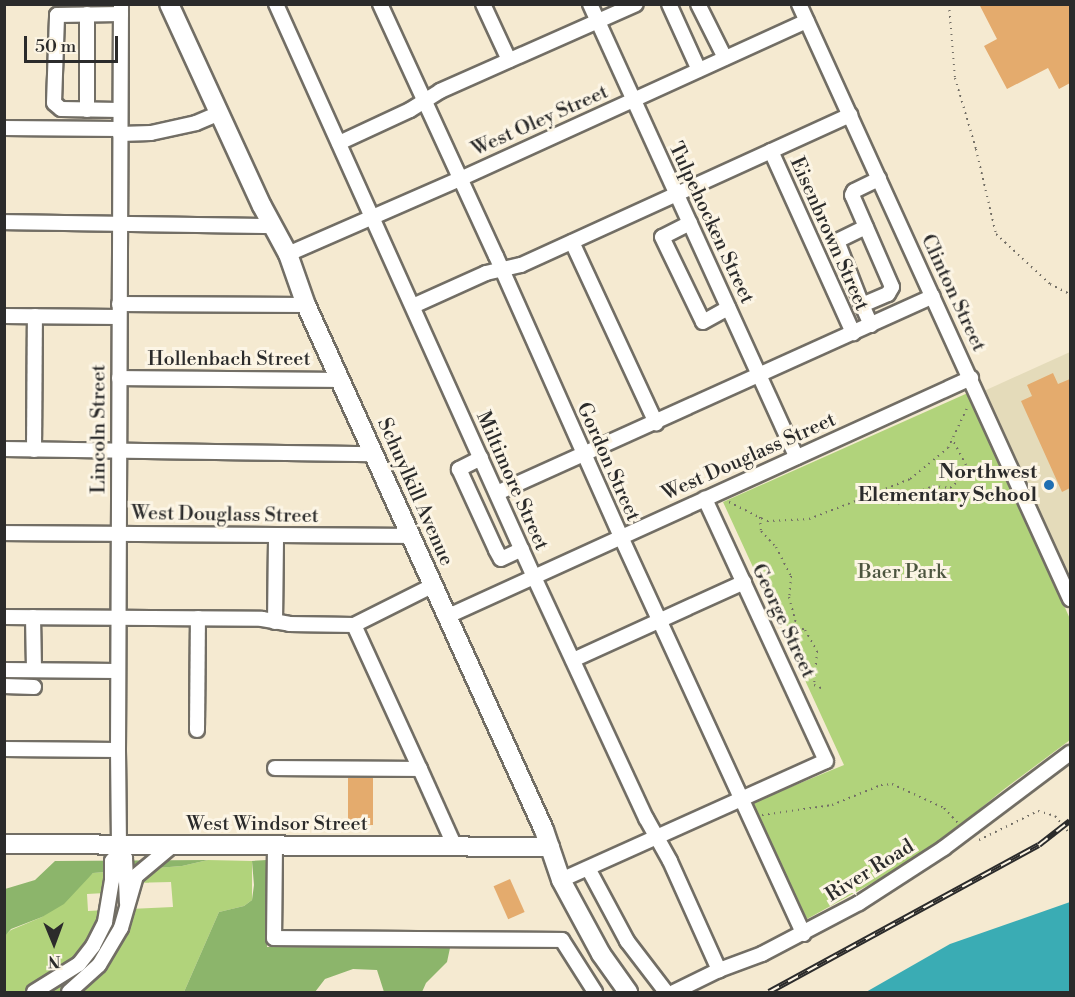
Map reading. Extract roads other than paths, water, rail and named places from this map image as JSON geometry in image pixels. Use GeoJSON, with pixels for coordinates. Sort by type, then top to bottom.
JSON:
{"type":"FeatureCollection","features":[{"type":"Feature","properties":{"kind":"main road","name":"Schuylkill Avenue"},"geometry":{"type":"LineString","coordinates":[[169,4],[288,254],[306,305],[339,380],[550,847],[576,875],[601,954],[628,993]]}},
{"type":"Feature","properties":{"kind":"main road","name":"West Windsor Street"},"geometry":{"type":"LineString","coordinates":[[4,844],[119,849],[172,846],[550,847]]}},
{"type":"Feature","properties":{"kind":"street","name":"Miltimore Street"},"geometry":{"type":"LineString","coordinates":[[276,4],[534,577],[719,970]]}},
{"type":"Feature","properties":{"kind":"street","name":"Gordon Street"},"geometry":{"type":"LineString","coordinates":[[380,4],[659,621],[804,934]]}},
{"type":"Feature","properties":{"kind":"street"},"geometry":{"type":"LineString","coordinates":[[483,4],[509,60]]}},
{"type":"Feature","properties":{"kind":"street","name":"Tulpehocken Street"},"geometry":{"type":"LineString","coordinates":[[590,4],[796,458]]}},
{"type":"Feature","properties":{"kind":"street"},"geometry":{"type":"LineString","coordinates":[[339,143],[509,60],[636,4]]}},
{"type":"Feature","properties":{"kind":"street"},"geometry":{"type":"LineString","coordinates":[[669,4],[699,70]]}},
{"type":"Feature","properties":{"kind":"street"},"geometry":{"type":"LineString","coordinates":[[698,4],[725,58]]}},
{"type":"Feature","properties":{"kind":"street","name":"Clinton Street"},"geometry":{"type":"LineString","coordinates":[[799,4],[1071,599]]}},
{"type":"Feature","properties":{"kind":"street"},"geometry":{"type":"LineString","coordinates":[[120,110],[61,109],[54,103],[55,18],[59,14],[87,14],[121,9]]}},
{"type":"Feature","properties":{"kind":"street","name":"Lincoln Street"},"geometry":{"type":"LineString","coordinates":[[34,993],[80,964],[93,946],[105,922],[112,880],[112,861],[119,849],[118,450],[121,9]]}},
{"type":"Feature","properties":{"kind":"street"},"geometry":{"type":"LineString","coordinates":[[87,14],[87,110]]}},
{"type":"Feature","properties":{"kind":"street","name":"West Oley Street"},"geometry":{"type":"LineString","coordinates":[[288,254],[460,179],[807,21]]}},
{"type":"Feature","properties":{"kind":"street"},"geometry":{"type":"LineString","coordinates":[[4,128],[151,133],[196,123],[219,113]]}},
{"type":"Feature","properties":{"kind":"street"},"geometry":{"type":"LineString","coordinates":[[413,306],[486,273],[521,265],[850,115]]}},
{"type":"Feature","properties":{"kind":"street","name":"Eisenbrown Street"},"geometry":{"type":"LineString","coordinates":[[771,151],[853,333]]}},
{"type":"Feature","properties":{"kind":"street"},"geometry":{"type":"LineString","coordinates":[[862,305],[888,294],[892,287],[852,195],[854,191],[879,179]]}},
{"type":"Feature","properties":{"kind":"street"},"geometry":{"type":"LineString","coordinates":[[4,222],[273,226]]}},
{"type":"Feature","properties":{"kind":"street"},"geometry":{"type":"LineString","coordinates":[[690,223],[662,237],[703,322],[728,308]]}},
{"type":"Feature","properties":{"kind":"street"},"geometry":{"type":"LineString","coordinates":[[814,247],[831,239],[837,241],[866,227]]}},
{"type":"Feature","properties":{"kind":"street"},"geometry":{"type":"LineString","coordinates":[[837,241],[871,325]]}},
{"type":"Feature","properties":{"kind":"street"},"geometry":{"type":"LineString","coordinates":[[572,242],[656,423]]}},
{"type":"Feature","properties":{"kind":"street"},"geometry":{"type":"LineString","coordinates":[[497,493],[933,296]]}},
{"type":"Feature","properties":{"kind":"street"},"geometry":{"type":"LineString","coordinates":[[4,316],[119,310],[306,305]]}},
{"type":"Feature","properties":{"kind":"street"},"geometry":{"type":"LineString","coordinates":[[34,450],[35,316]]}},
{"type":"Feature","properties":{"kind":"street","name":"Hollenbach Street"},"geometry":{"type":"LineString","coordinates":[[119,378],[339,380]]}},
{"type":"Feature","properties":{"kind":"street","name":"West Douglass Street"},"geometry":{"type":"LineString","coordinates":[[446,617],[796,458],[973,384]]}},
{"type":"Feature","properties":{"kind":"street"},"geometry":{"type":"LineString","coordinates":[[4,449],[374,454]]}},
{"type":"Feature","properties":{"kind":"street"},"geometry":{"type":"LineString","coordinates":[[481,458],[459,469],[501,559],[522,549]]}},
{"type":"Feature","properties":{"kind":"street","name":"George Street"},"geometry":{"type":"LineString","coordinates":[[710,497],[744,582],[826,761],[742,799]]}},
{"type":"Feature","properties":{"kind":"street","name":"West Douglass Street"},"geometry":{"type":"LineString","coordinates":[[4,533],[410,536]]}},
{"type":"Feature","properties":{"kind":"street"},"geometry":{"type":"LineString","coordinates":[[275,622],[276,535]]}},
{"type":"Feature","properties":{"kind":"street"},"geometry":{"type":"LineString","coordinates":[[573,660],[744,582]]}},
{"type":"Feature","properties":{"kind":"street"},"geometry":{"type":"LineString","coordinates":[[4,617],[262,619],[275,622],[354,625],[432,586]]}},
{"type":"Feature","properties":{"kind":"street"},"geometry":{"type":"LineString","coordinates":[[33,617],[34,670]]}},
{"type":"Feature","properties":{"kind":"street"},"geometry":{"type":"LineString","coordinates":[[197,730],[198,618]]}},
{"type":"Feature","properties":{"kind":"street"},"geometry":{"type":"LineString","coordinates":[[354,625],[455,847]]}},
{"type":"Feature","properties":{"kind":"street"},"geometry":{"type":"LineString","coordinates":[[4,670],[118,671]]}},
{"type":"Feature","properties":{"kind":"street"},"geometry":{"type":"LineString","coordinates":[[4,686],[34,687]]}},
{"type":"Feature","properties":{"kind":"street"},"geometry":{"type":"LineString","coordinates":[[4,749],[118,750]]}},
{"type":"Feature","properties":{"kind":"street","name":"River Road"},"geometry":{"type":"LineString","coordinates":[[674,993],[719,970],[762,954],[804,934],[859,903],[964,832],[1071,753]]}},
{"type":"Feature","properties":{"kind":"street"},"geometry":{"type":"LineString","coordinates":[[274,768],[420,769]]}},
{"type":"Feature","properties":{"kind":"street"},"geometry":{"type":"LineString","coordinates":[[576,875],[742,799]]}},
{"type":"Feature","properties":{"kind":"street","name":"Lincoln Street"},"geometry":{"type":"LineString","coordinates":[[69,993],[99,964],[122,928],[136,876],[172,846]]}},
{"type":"Feature","properties":{"kind":"street"},"geometry":{"type":"LineString","coordinates":[[275,846],[274,938],[562,940],[595,993]]}},
{"type":"Feature","properties":{"kind":"street","name":"Lincoln Street"},"geometry":{"type":"LineString","coordinates":[[119,849],[125,858],[128,903]]}},
{"type":"Feature","properties":{"kind":"street","name":"Schuylkill Avenue"},"geometry":{"type":"LineString","coordinates":[[576,875],[666,993]]}},
{"type":"Feature","properties":{"kind":"water"},"geometry":{"type":"Polygon","coordinates":[[[1070,902],[1070,992],[866,992],[950,944],[1070,902]]]}},
{"type":"Feature","properties":{"kind":"railway"},"geometry":{"type":"LineString","coordinates":[[769,992],[1039,845],[1070,821]]}},
{"type":"Feature","properties":{"kind":"place","name":"Northwest Elementary School"},"geometry":{"type":"Point","coordinates":[1049,485]}},
{"type":"Feature","properties":{"kind":"park label","name":"Baer Park"},"geometry":{"type":"Point","coordinates":[902,572]}}]}
